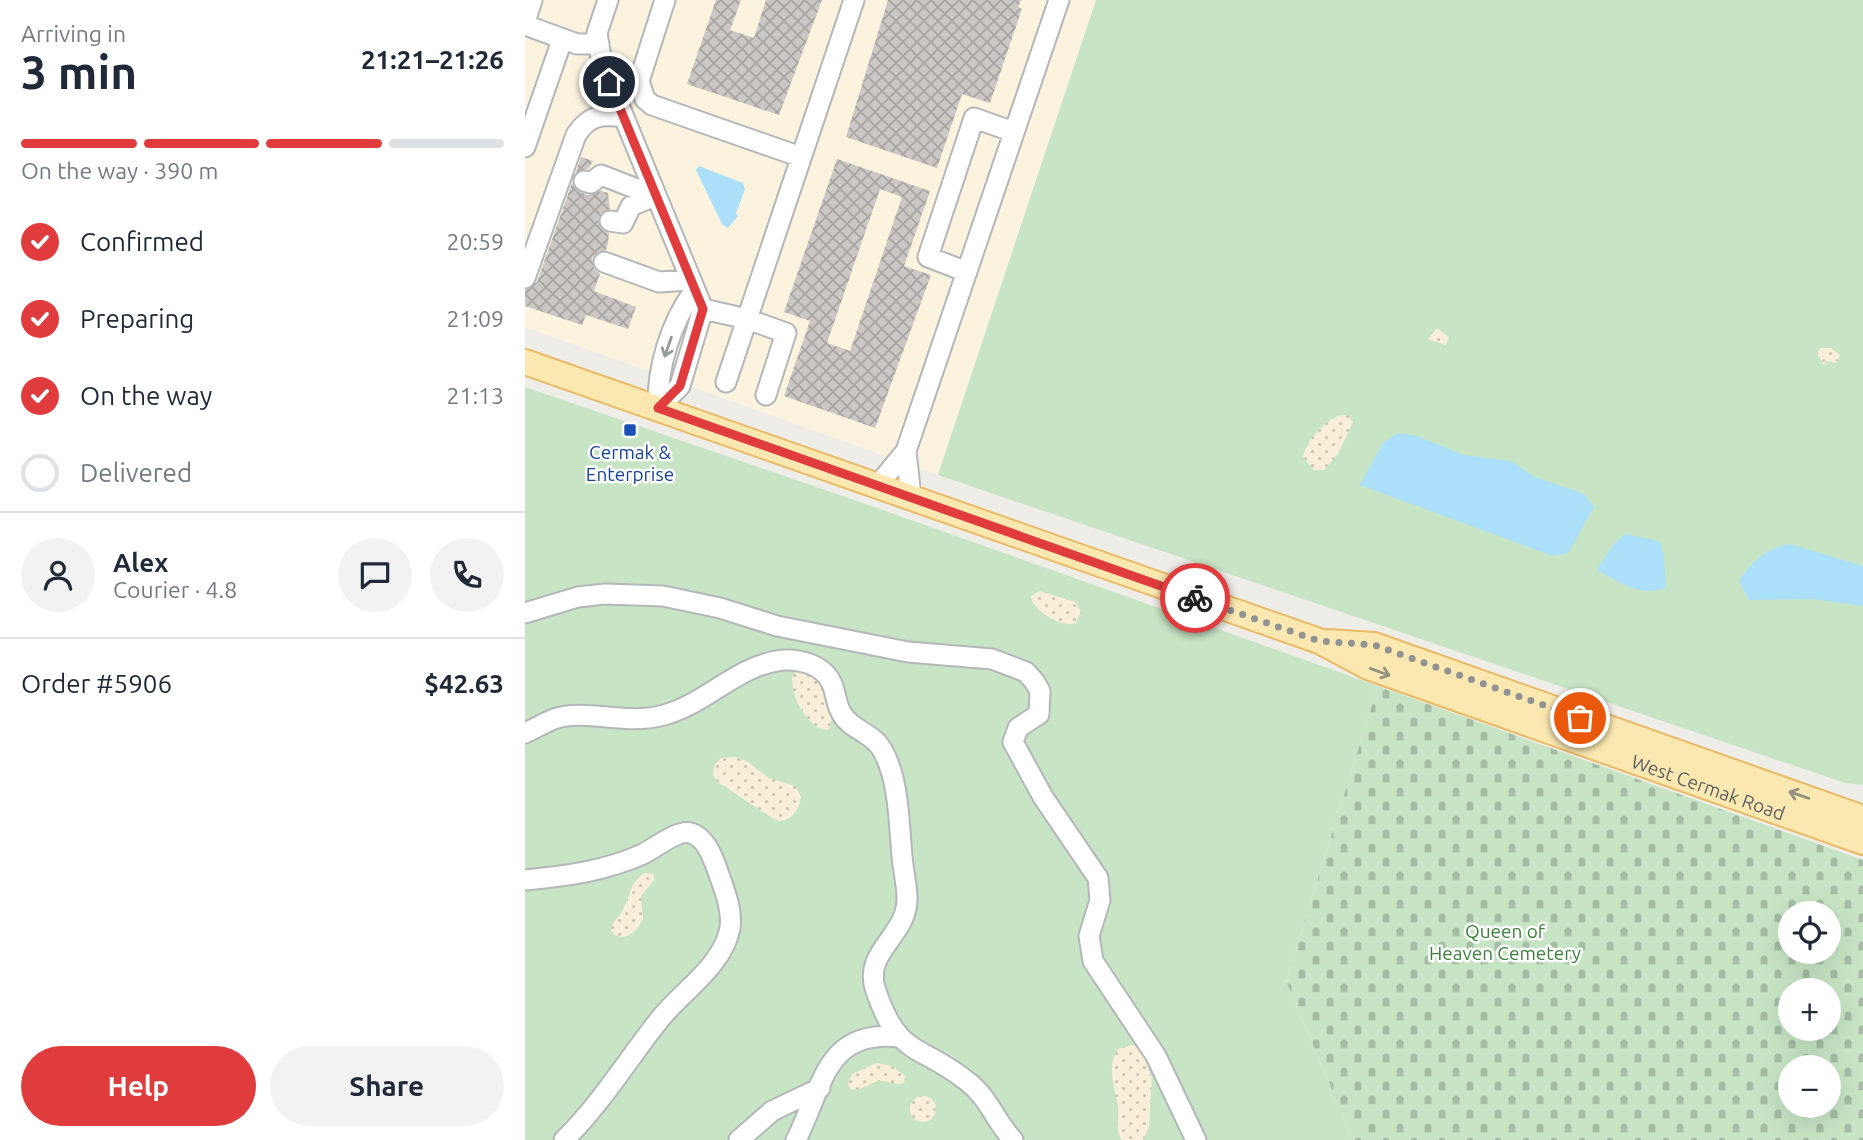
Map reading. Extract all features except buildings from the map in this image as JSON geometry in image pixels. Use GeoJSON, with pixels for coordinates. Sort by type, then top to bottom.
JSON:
{"type":"FeatureCollection","features":[{"type":"Feature","properties":{"kind":"main road","name":"West Cermak Road"},"geometry":{"type":"LineString","coordinates":[[525,362],[1319,641],[1368,667],[1863,842]]}},
{"type":"Feature","properties":{"kind":"main road","name":"West Cermak Road"},"geometry":{"type":"LineString","coordinates":[[1319,641],[1374,645],[1863,818]]}},
{"type":"Feature","properties":{"kind":"street"},"geometry":{"type":"LineString","coordinates":[[532,0],[525,24],[562,40],[599,44]]}},
{"type":"Feature","properties":{"kind":"street"},"geometry":{"type":"LineString","coordinates":[[608,0],[597,33],[602,64],[703,309],[680,386],[658,408]]}},
{"type":"Feature","properties":{"kind":"street"},"geometry":{"type":"LineString","coordinates":[[665,0],[640,73],[639,81],[645,99],[652,105],[801,157]]}},
{"type":"Feature","properties":{"kind":"street"},"geometry":{"type":"LineString","coordinates":[[726,382],[855,0]]}},
{"type":"Feature","properties":{"kind":"street"},"geometry":{"type":"LineString","coordinates":[[878,485],[906,451],[1059,0]]}},
{"type":"Feature","properties":{"kind":"street"},"geometry":{"type":"LineString","coordinates":[[525,147],[562,40]]}},
{"type":"Feature","properties":{"kind":"street"},"geometry":{"type":"LineString","coordinates":[[525,278],[576,135],[585,121],[601,114],[624,117]]}},
{"type":"Feature","properties":{"kind":"street"},"geometry":{"type":"LineString","coordinates":[[967,272],[928,257],[974,118],[1014,132]]}},
{"type":"Feature","properties":{"kind":"street"},"geometry":{"type":"LineString","coordinates":[[585,181],[591,183],[601,175],[655,195]]}},
{"type":"Feature","properties":{"kind":"street"},"geometry":{"type":"LineString","coordinates":[[610,221],[623,223],[631,206],[655,195]]}},
{"type":"Feature","properties":{"kind":"street"},"geometry":{"type":"LineString","coordinates":[[604,262],[659,282],[692,286]]}},
{"type":"Feature","properties":{"kind":"street"},"geometry":{"type":"LineString","coordinates":[[658,408],[657,377],[692,286]]}},
{"type":"Feature","properties":{"kind":"street"},"geometry":{"type":"LineString","coordinates":[[703,309],[747,319],[786,333],[766,395]]}},
{"type":"Feature","properties":{"kind":"street"},"geometry":{"type":"LineString","coordinates":[[906,451],[911,497]]}},
{"type":"Feature","properties":{"kind":"street"},"geometry":{"type":"LineString","coordinates":[[525,613],[578,597],[605,594],[663,596],[720,608],[777,626],[908,652],[992,659],[1025,672],[1040,691],[1041,704],[1039,714],[1018,728],[1013,742],[1044,797],[1098,878],[1100,900],[1089,936],[1093,961],[1156,1056],[1196,1140]]}},
{"type":"Feature","properties":{"kind":"street"},"geometry":{"type":"LineString","coordinates":[[525,733],[554,719],[568,717],[627,721],[665,715],[702,700],[732,678],[774,662],[800,661],[822,671],[831,680],[844,718],[881,748],[900,813],[907,908],[900,928],[877,956],[873,972],[881,1004],[899,1037],[909,1048],[967,1081],[1013,1140]]}},
{"type":"Feature","properties":{"kind":"street"},"geometry":{"type":"LineString","coordinates":[[525,880],[581,875],[605,869],[647,852],[679,834],[692,833],[704,842],[711,853],[730,912],[730,926],[720,950],[703,974],[660,1018],[564,1140]]}},
{"type":"Feature","properties":{"kind":"street"},"geometry":{"type":"LineString","coordinates":[[796,1140],[841,1050],[867,1036],[899,1037]]}},
{"type":"Feature","properties":{"kind":"street"},"geometry":{"type":"LineString","coordinates":[[739,1140],[772,1111],[820,1088]]}},
{"type":"Feature","properties":{"kind":"shaded area"},"geometry":{"type":"Polygon","coordinates":[[[525,0],[1096,0],[938,475],[525,327],[525,0]]]}},
{"type":"Feature","properties":{"kind":"green space"},"geometry":{"type":"Polygon","coordinates":[[[1096,0],[1863,0],[1863,785],[1845,783],[938,475],[1096,0]]]}},
{"type":"Feature","properties":{"kind":"green space"},"geometry":{"type":"Polygon","coordinates":[[[525,387],[863,503],[1378,686],[1286,981],[1350,1132],[1348,1140],[525,1140],[525,387]]]}},
{"type":"Feature","properties":{"kind":"green space","name":"Queen of Heaven Cemetery"},"geometry":{"type":"Polygon","coordinates":[[[1378,686],[1863,860],[1863,1140],[1348,1140],[1350,1132],[1286,981],[1378,686]]]}},
{"type":"Feature","properties":{"kind":"sand"},"geometry":{"type":"Polygon","coordinates":[[[1437,328],[1449,337],[1446,345],[1428,339],[1437,328]]]}},
{"type":"Feature","properties":{"kind":"sand"},"geometry":{"type":"Polygon","coordinates":[[[1820,348],[1831,348],[1840,355],[1836,363],[1827,361],[1824,365],[1817,353],[1820,348]]]}},
{"type":"Feature","properties":{"kind":"sand"},"geometry":{"type":"Polygon","coordinates":[[[1341,415],[1348,415],[1353,422],[1338,454],[1324,470],[1314,470],[1303,457],[1305,451],[1323,426],[1341,415]]]}},
{"type":"Feature","properties":{"kind":"sand"},"geometry":{"type":"Polygon","coordinates":[[[1039,591],[1076,602],[1081,612],[1076,623],[1056,621],[1036,607],[1031,596],[1039,591]]]}},
{"type":"Feature","properties":{"kind":"sand"},"geometry":{"type":"Polygon","coordinates":[[[804,669],[825,683],[833,716],[828,730],[813,724],[797,700],[792,682],[793,674],[804,669]]]}},
{"type":"Feature","properties":{"kind":"sand"},"geometry":{"type":"Polygon","coordinates":[[[735,757],[748,762],[769,778],[795,786],[801,796],[794,814],[786,820],[776,820],[719,783],[713,775],[714,766],[721,758],[735,757]]]}},
{"type":"Feature","properties":{"kind":"sand"},"geometry":{"type":"Polygon","coordinates":[[[645,873],[653,874],[655,879],[641,896],[643,919],[629,935],[620,937],[611,931],[613,925],[625,906],[633,885],[645,873]]]}},
{"type":"Feature","properties":{"kind":"sand"},"geometry":{"type":"Polygon","coordinates":[[[1132,1045],[1141,1049],[1152,1078],[1149,1127],[1143,1140],[1122,1140],[1120,1136],[1112,1078],[1114,1056],[1118,1049],[1132,1045]]]}},
{"type":"Feature","properties":{"kind":"sand"},"geometry":{"type":"Polygon","coordinates":[[[877,1063],[892,1066],[905,1076],[904,1083],[879,1081],[858,1089],[850,1089],[848,1083],[852,1074],[877,1063]]]}},
{"type":"Feature","properties":{"kind":"sand"},"geometry":{"type":"Polygon","coordinates":[[[923,1096],[932,1100],[936,1109],[932,1118],[923,1122],[914,1118],[910,1109],[914,1100],[923,1096]]]}},
{"type":"Feature","properties":{"kind":"water"},"geometry":{"type":"Polygon","coordinates":[[[699,166],[743,183],[745,190],[736,213],[738,216],[728,228],[722,224],[696,170],[699,166]]]}},
{"type":"Feature","properties":{"kind":"water"},"geometry":{"type":"Polygon","coordinates":[[[1398,433],[1417,436],[1464,455],[1511,461],[1535,477],[1584,494],[1594,507],[1568,553],[1553,556],[1360,485],[1383,443],[1398,433]]]}},
{"type":"Feature","properties":{"kind":"water"},"geometry":{"type":"Polygon","coordinates":[[[1625,534],[1659,541],[1664,555],[1666,587],[1640,590],[1597,570],[1613,545],[1625,534]]]}},
{"type":"Feature","properties":{"kind":"water"},"geometry":{"type":"Polygon","coordinates":[[[1790,544],[1863,566],[1863,606],[1812,599],[1749,600],[1739,581],[1744,574],[1767,552],[1790,544]]]}},
{"type":"Feature","properties":{"kind":"way so far"},"geometry":{"type":"LineString","coordinates":[[1195,598],[1319,641],[1374,645],[1580,718]]}},
{"type":"Feature","properties":{"kind":"place","name":"Cermak & Enterprise"},"geometry":{"type":"Point","coordinates":[630,430]}},
{"type":"Feature","properties":{"kind":"route"},"geometry":{"type":"LineString","coordinates":[[609,82],[703,309],[680,386],[658,408],[1195,598]]}}]}
